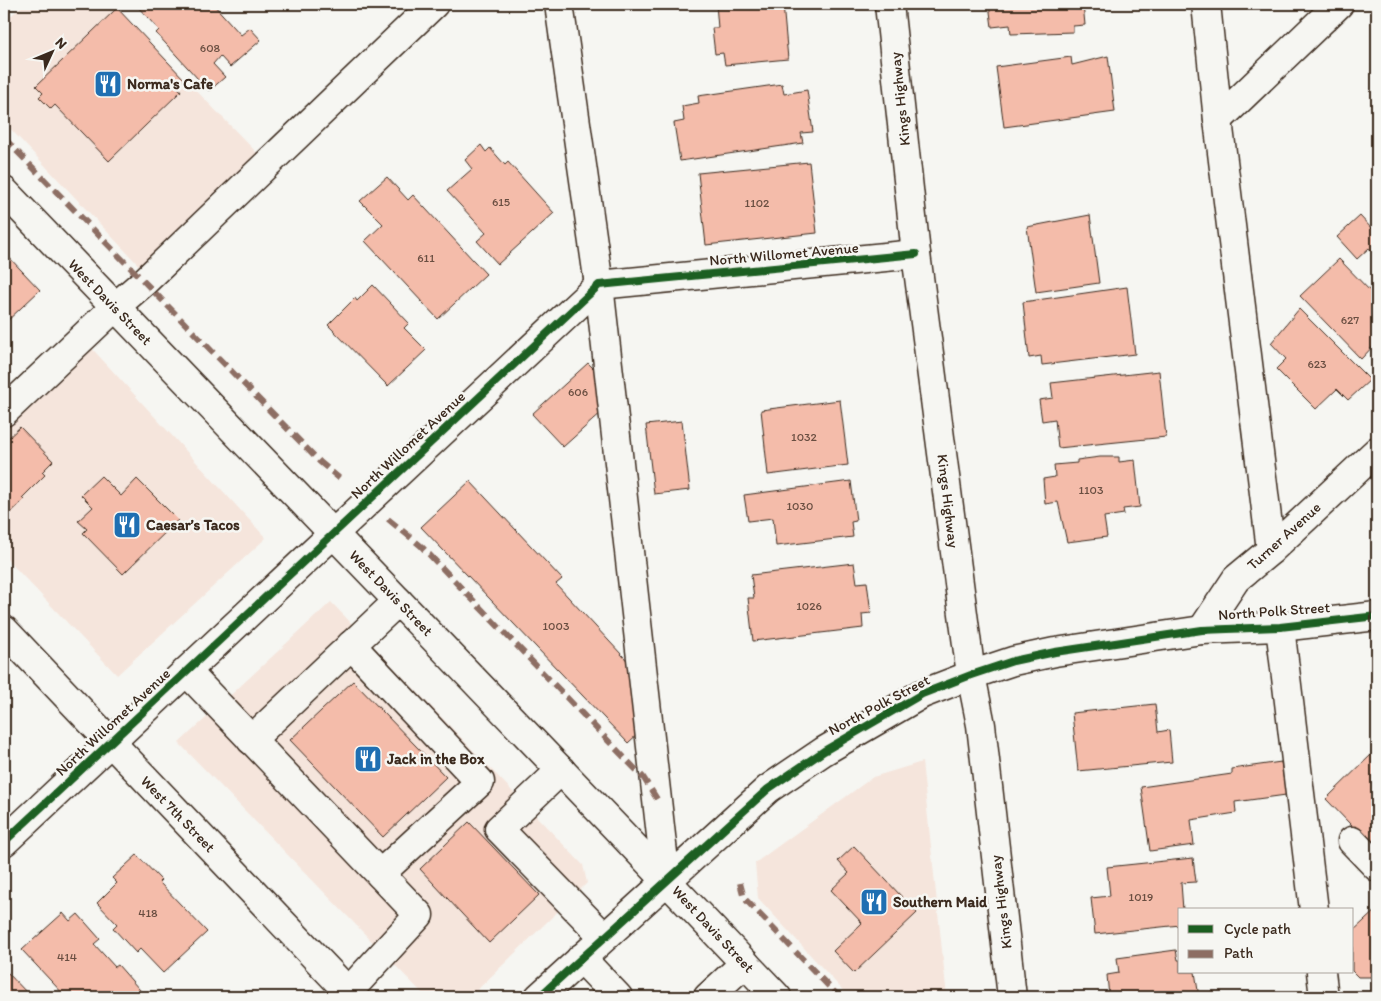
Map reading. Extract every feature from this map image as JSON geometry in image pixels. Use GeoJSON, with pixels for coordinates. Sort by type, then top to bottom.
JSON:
{"type":"FeatureCollection","features":[{"type":"Feature","properties":{"kind":"street"},"geometry":{"type":"LineString","coordinates":[[4,412],[144,282],[434,4]]}},
{"type":"Feature","properties":{"kind":"street"},"geometry":{"type":"LineString","coordinates":[[559,4],[600,285],[666,880]]}},
{"type":"Feature","properties":{"kind":"street","name":"Kings Highway"},"geometry":{"type":"LineString","coordinates":[[889,4],[916,254],[971,675],[980,725],[1012,997]]}},
{"type":"Feature","properties":{"kind":"street"},"geometry":{"type":"LineString","coordinates":[[1206,4],[1218,120],[1271,550]]}},
{"type":"Feature","properties":{"kind":"street"},"geometry":{"type":"LineString","coordinates":[[1218,120],[1339,4]]}},
{"type":"Feature","properties":{"kind":"street","name":"West Davis Street"},"geometry":{"type":"LineString","coordinates":[[4,191],[777,997]]}},
{"type":"Feature","properties":{"kind":"street","name":"North Willomet Avenue"},"geometry":{"type":"LineString","coordinates":[[4,842],[600,285],[916,254]]}},
{"type":"Feature","properties":{"kind":"street","name":"Turner Avenue"},"geometry":{"type":"LineString","coordinates":[[1202,630],[1236,579],[1271,550],[1377,451]]}},
{"type":"Feature","properties":{"kind":"street"},"geometry":{"type":"LineString","coordinates":[[251,740],[398,601]]}},
{"type":"Feature","properties":{"kind":"street","name":"North Polk Street"},"geometry":{"type":"LineString","coordinates":[[539,997],[768,789],[824,751],[922,694],[1013,661],[1055,652],[1202,630],[1280,627],[1377,616]]}},
{"type":"Feature","properties":{"kind":"street"},"geometry":{"type":"LineString","coordinates":[[1280,627],[1314,908]]}},
{"type":"Feature","properties":{"kind":"street","name":"West 7th Street"},"geometry":{"type":"LineString","coordinates":[[4,630],[351,995]]}},
{"type":"Feature","properties":{"kind":"street"},"geometry":{"type":"LineString","coordinates":[[351,645],[480,782],[380,874]]}},
{"type":"Feature","properties":{"kind":"street"},"geometry":{"type":"LineString","coordinates":[[187,672],[419,915],[351,995]]}},
{"type":"Feature","properties":{"kind":"street"},"geometry":{"type":"LineString","coordinates":[[561,770],[499,829],[604,936]]}},
{"type":"Feature","properties":{"kind":"street"},"geometry":{"type":"LineString","coordinates":[[1352,841],[1377,867]]}},
{"type":"Feature","properties":{"kind":"street"},"geometry":{"type":"LineString","coordinates":[[581,958],[618,997]]}},
{"type":"Feature","properties":{"kind":"street"},"geometry":{"type":"LineString","coordinates":[[708,997],[745,963]]}},
{"type":"Feature","properties":{"kind":"street"},"geometry":{"type":"LineString","coordinates":[[1321,974],[1324,997]]}},
{"type":"Feature","properties":{"kind":"shaded area"},"geometry":{"type":"Polygon","coordinates":[[[24,4],[112,4],[264,160],[147,274],[4,122],[4,22],[24,4]]]}},
{"type":"Feature","properties":{"kind":"shaded area"},"geometry":{"type":"Polygon","coordinates":[[[75,330],[266,538],[117,675],[4,556],[4,398],[75,330]]]}},
{"type":"Feature","properties":{"kind":"shaded area"},"geometry":{"type":"Polygon","coordinates":[[[331,602],[583,865],[587,883],[470,997],[426,997],[179,743],[331,602]]]}},
{"type":"Feature","properties":{"kind":"shaded area"},"geometry":{"type":"Polygon","coordinates":[[[922,762],[947,997],[849,997],[758,898],[755,863],[873,777],[922,762]]]}},
{"type":"Feature","properties":{"kind":"building"},"geometry":{"type":"Polygon","coordinates":[[[139,4],[213,4],[241,35],[250,28],[261,40],[230,67],[220,56],[213,64],[225,77],[209,91],[156,33],[159,30],[137,6],[139,4]]]}},
{"type":"Feature","properties":{"kind":"building"},"geometry":{"type":"Polygon","coordinates":[[[582,4],[626,4],[582,8],[582,4]]]}},
{"type":"Feature","properties":{"kind":"building"},"geometry":{"type":"Polygon","coordinates":[[[716,4],[783,4],[788,59],[725,65],[723,53],[715,54],[712,28],[718,28],[716,4]]]}},
{"type":"Feature","properties":{"kind":"building"},"geometry":{"type":"Polygon","coordinates":[[[989,4],[1083,4],[1085,25],[1073,26],[1073,32],[1011,34],[1010,25],[992,27],[989,4]]]}},
{"type":"Feature","properties":{"kind":"building","name":"Norma's Cafe"},"geometry":{"type":"Polygon","coordinates":[[[117,8],[184,79],[177,86],[181,91],[109,161],[55,105],[51,109],[39,97],[43,93],[36,86],[117,8]]]}},
{"type":"Feature","properties":{"kind":"building"},"geometry":{"type":"Polygon","coordinates":[[[1108,56],[1115,112],[1004,127],[996,67],[1071,57],[1072,65],[1108,56]]]}},
{"type":"Feature","properties":{"kind":"building"},"geometry":{"type":"Polygon","coordinates":[[[782,84],[784,94],[807,90],[813,132],[801,133],[803,143],[680,161],[674,123],[684,121],[682,106],[699,103],[698,96],[782,84]]]}},
{"type":"Feature","properties":{"kind":"building"},"geometry":{"type":"Polygon","coordinates":[[[481,145],[486,152],[490,148],[505,165],[508,162],[554,213],[498,264],[477,241],[486,233],[447,191],[472,169],[465,160],[481,145]]]}},
{"type":"Feature","properties":{"kind":"building"},"geometry":{"type":"Polygon","coordinates":[[[809,162],[817,233],[706,245],[698,173],[809,162]]]}},
{"type":"Feature","properties":{"kind":"building"},"geometry":{"type":"Polygon","coordinates":[[[387,177],[408,200],[413,195],[486,274],[438,319],[365,241],[383,224],[360,201],[387,177]]]}},
{"type":"Feature","properties":{"kind":"building"},"geometry":{"type":"Polygon","coordinates":[[[1090,215],[1099,283],[1036,292],[1027,227],[1090,215]]]}},
{"type":"Feature","properties":{"kind":"building"},"geometry":{"type":"Polygon","coordinates":[[[1360,216],[1372,229],[1377,225],[1377,257],[1369,248],[1357,259],[1337,237],[1360,216]]]}},
{"type":"Feature","properties":{"kind":"building"},"geometry":{"type":"Polygon","coordinates":[[[4,252],[40,290],[4,324],[4,252]]]}},
{"type":"Feature","properties":{"kind":"building"},"geometry":{"type":"Polygon","coordinates":[[[1339,259],[1377,298],[1377,342],[1361,359],[1300,296],[1339,259]]]}},
{"type":"Feature","properties":{"kind":"building"},"geometry":{"type":"Polygon","coordinates":[[[373,285],[409,323],[404,328],[426,350],[388,386],[328,325],[355,298],[357,301],[373,285]]]}},
{"type":"Feature","properties":{"kind":"building"},"geometry":{"type":"Polygon","coordinates":[[[1127,287],[1135,354],[1042,365],[1041,356],[1029,358],[1023,302],[1127,287]]]}},
{"type":"Feature","properties":{"kind":"building"},"geometry":{"type":"Polygon","coordinates":[[[1299,309],[1370,380],[1348,400],[1337,389],[1316,409],[1276,369],[1286,359],[1271,343],[1299,309]]]}},
{"type":"Feature","properties":{"kind":"building"},"geometry":{"type":"Polygon","coordinates":[[[588,363],[599,374],[603,411],[563,447],[532,414],[588,363]]]}},
{"type":"Feature","properties":{"kind":"building"},"geometry":{"type":"Polygon","coordinates":[[[1159,371],[1166,437],[1058,448],[1055,419],[1042,421],[1039,400],[1053,398],[1051,383],[1159,371]]]}},
{"type":"Feature","properties":{"kind":"building"},"geometry":{"type":"Polygon","coordinates":[[[840,400],[848,465],[768,475],[761,410],[840,400]]]}},
{"type":"Feature","properties":{"kind":"building"},"geometry":{"type":"Polygon","coordinates":[[[682,421],[690,490],[654,494],[646,425],[682,421]]]}},
{"type":"Feature","properties":{"kind":"building"},"geometry":{"type":"Polygon","coordinates":[[[20,427],[53,461],[42,472],[45,475],[22,498],[24,500],[4,519],[4,442],[20,427]]]}},
{"type":"Feature","properties":{"kind":"building"},"geometry":{"type":"Polygon","coordinates":[[[1119,457],[1119,462],[1135,460],[1140,507],[1123,509],[1124,514],[1104,517],[1107,537],[1067,542],[1058,502],[1045,504],[1043,479],[1055,477],[1054,465],[1077,463],[1077,460],[1119,457]]]}},
{"type":"Feature","properties":{"kind":"building","name":"Caesar’s Tacos"},"geometry":{"type":"Polygon","coordinates":[[[101,476],[121,496],[137,479],[178,520],[123,574],[83,533],[87,529],[78,521],[93,507],[81,495],[101,476]]]}},
{"type":"Feature","properties":{"kind":"building"},"geometry":{"type":"Polygon","coordinates":[[[470,481],[562,579],[556,584],[635,669],[643,729],[628,743],[421,527],[470,481]]]}},
{"type":"Feature","properties":{"kind":"building"},"geometry":{"type":"Polygon","coordinates":[[[851,481],[856,521],[851,522],[853,537],[776,546],[773,518],[748,521],[744,495],[851,481]]]}},
{"type":"Feature","properties":{"kind":"building"},"geometry":{"type":"Polygon","coordinates":[[[854,563],[857,583],[867,582],[871,613],[862,614],[863,628],[753,641],[748,598],[754,598],[751,575],[854,563]]]}},
{"type":"Feature","properties":{"kind":"building","name":"Jack in the Box"},"geometry":{"type":"Polygon","coordinates":[[[353,681],[446,777],[383,837],[290,740],[353,681]]]}},
{"type":"Feature","properties":{"kind":"building"},"geometry":{"type":"Polygon","coordinates":[[[1155,704],[1158,732],[1169,730],[1172,762],[1078,771],[1072,713],[1155,704]]]}},
{"type":"Feature","properties":{"kind":"building"},"geometry":{"type":"Polygon","coordinates":[[[1375,751],[1377,754],[1377,861],[1374,849],[1326,799],[1375,751]]]}},
{"type":"Feature","properties":{"kind":"building"},"geometry":{"type":"Polygon","coordinates":[[[1281,762],[1286,795],[1235,802],[1236,813],[1191,820],[1194,845],[1150,851],[1141,787],[1232,774],[1232,769],[1281,762]]]}},
{"type":"Feature","properties":{"kind":"building"},"geometry":{"type":"Polygon","coordinates":[[[469,822],[539,895],[489,943],[420,869],[469,822]]]}},
{"type":"Feature","properties":{"kind":"building","name":"Southern Maid"},"geometry":{"type":"Polygon","coordinates":[[[854,846],[917,913],[854,973],[833,951],[862,923],[831,890],[849,873],[838,861],[854,846]]]}},
{"type":"Feature","properties":{"kind":"building"},"geometry":{"type":"Polygon","coordinates":[[[137,855],[161,880],[159,882],[207,932],[163,973],[140,949],[136,953],[113,928],[117,924],[97,903],[117,883],[112,878],[137,855]]]}},
{"type":"Feature","properties":{"kind":"building"},"geometry":{"type":"Polygon","coordinates":[[[1193,858],[1196,882],[1181,883],[1183,908],[1178,908],[1178,925],[1095,934],[1091,898],[1110,896],[1107,867],[1193,858]]]}},
{"type":"Feature","properties":{"kind":"building"},"geometry":{"type":"Polygon","coordinates":[[[1377,909],[1377,977],[1358,977],[1354,973],[1354,930],[1377,909]]]}},
{"type":"Feature","properties":{"kind":"building"},"geometry":{"type":"Polygon","coordinates":[[[63,913],[70,921],[78,914],[100,939],[94,944],[115,967],[118,965],[146,997],[66,997],[22,950],[63,913]]]}},
{"type":"Feature","properties":{"kind":"building"},"geometry":{"type":"Polygon","coordinates":[[[1176,950],[1178,974],[1195,974],[1199,997],[1109,997],[1107,975],[1119,973],[1117,958],[1176,950]]]}},
{"type":"Feature","properties":{"kind":"building"},"geometry":{"type":"Polygon","coordinates":[[[5,970],[31,997],[4,997],[5,970]]]}},
{"type":"Feature","properties":{"kind":"marked path"},"geometry":{"type":"LineString","coordinates":[[4,138],[320,462],[339,478]]}},
{"type":"Feature","properties":{"kind":"marked path"},"geometry":{"type":"LineString","coordinates":[[388,519],[421,546],[643,777],[657,799]]}},
{"type":"Feature","properties":{"kind":"marked path"},"geometry":{"type":"LineString","coordinates":[[740,883],[744,898],[839,997]]}},
{"type":"Feature","properties":{"kind":"cycle path"},"geometry":{"type":"LineString","coordinates":[[4,842],[599,285],[916,254]]}},
{"type":"Feature","properties":{"kind":"cycle path"},"geometry":{"type":"LineString","coordinates":[[539,997],[768,789],[824,751],[922,694],[1013,661],[1055,652],[1202,630],[1280,627],[1377,616]]}},
{"type":"Feature","properties":{"kind":"place","name":"Norma's Cafe"},"geometry":{"type":"Point","coordinates":[108,84]}},
{"type":"Feature","properties":{"kind":"place","name":"Caesar’s Tacos"},"geometry":{"type":"Point","coordinates":[127,525]}},
{"type":"Feature","properties":{"kind":"place","name":"Jack in the Box"},"geometry":{"type":"Point","coordinates":[368,759]}},
{"type":"Feature","properties":{"kind":"place","name":"Southern Maid"},"geometry":{"type":"Point","coordinates":[874,902]}}]}
